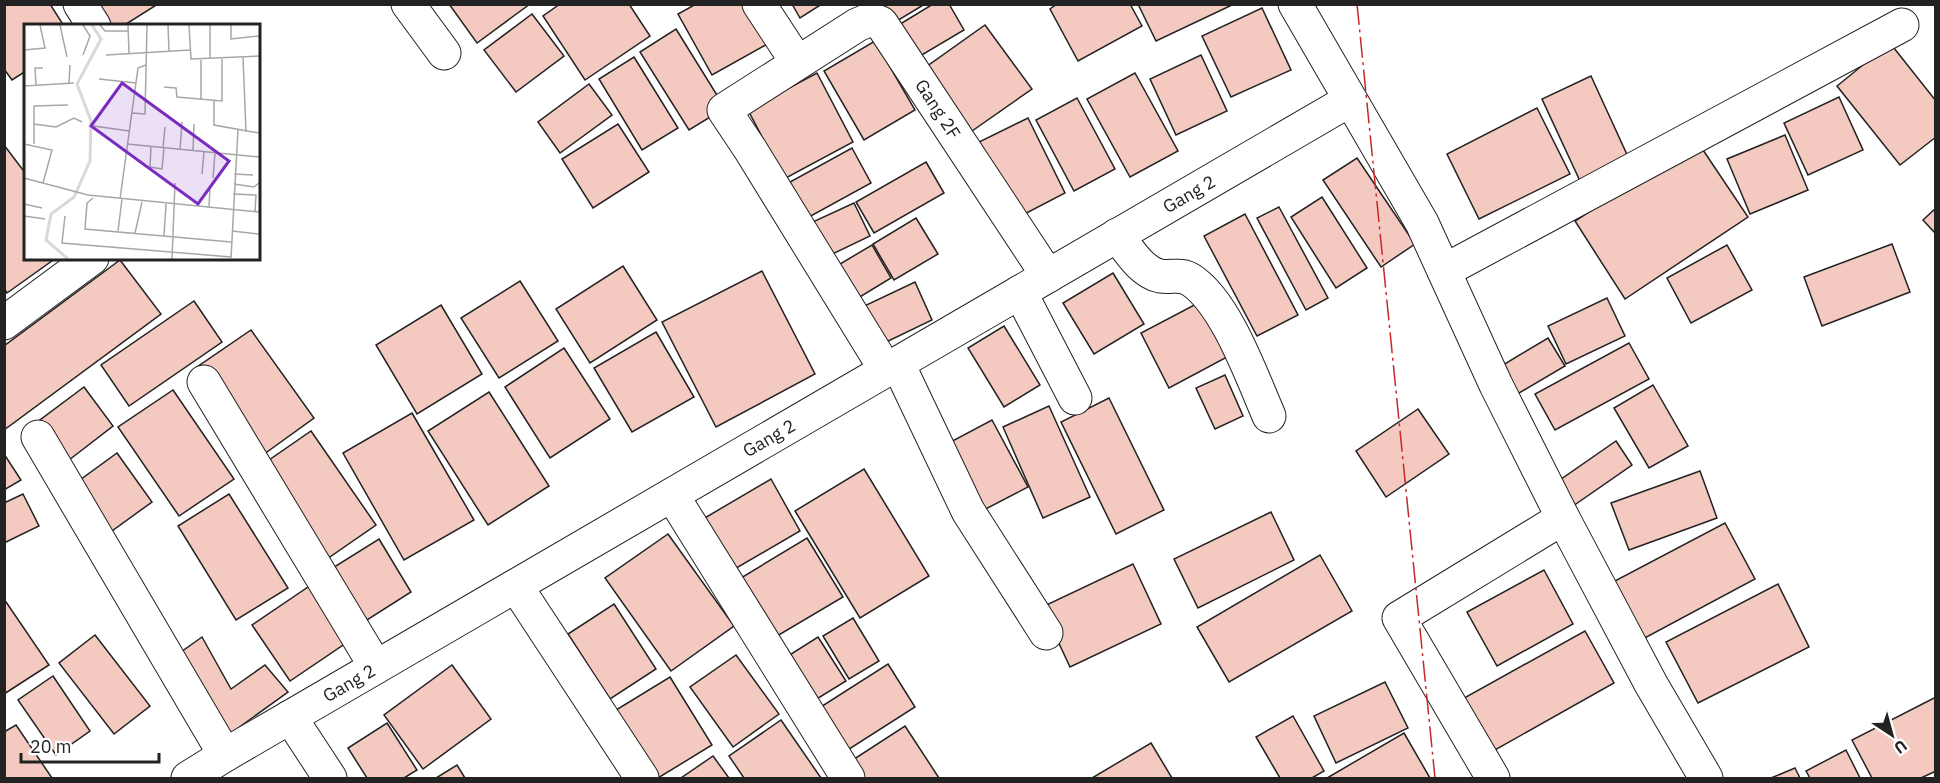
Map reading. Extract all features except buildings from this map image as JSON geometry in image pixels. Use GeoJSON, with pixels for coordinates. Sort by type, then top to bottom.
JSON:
{"type":"FeatureCollection","features":[{"type":"Feature","properties":{"kind":"street"},"geometry":{"type":"LineString","coordinates":[[80,4],[93,24]]}},
{"type":"Feature","properties":{"kind":"street"},"geometry":{"type":"LineString","coordinates":[[408,4],[444,53]]}},
{"type":"Feature","properties":{"kind":"street"},"geometry":{"type":"LineString","coordinates":[[759,4],[797,62],[724,110],[892,367],[968,511],[1046,633]]}},
{"type":"Feature","properties":{"kind":"street"},"geometry":{"type":"LineString","coordinates":[[1295,4],[1422,223],[1496,385],[1563,518],[1651,684],[1706,778]]}},
{"type":"Feature","properties":{"kind":"street","name":"Gang 2F"},"geometry":{"type":"LineString","coordinates":[[797,62],[857,25],[871,19],[881,22],[1034,284]]}},
{"type":"Feature","properties":{"kind":"street"},"geometry":{"type":"LineString","coordinates":[[1444,271],[1902,25]]}},
{"type":"Feature","properties":{"kind":"street","name":"Gang 2"},"geometry":{"type":"LineString","coordinates":[[189,778],[1350,100]]}},
{"type":"Feature","properties":{"kind":"street"},"geometry":{"type":"LineString","coordinates":[[1117,235],[1139,263],[1153,274],[1182,275],[1194,282],[1216,305],[1237,344],[1269,416]]}},
{"type":"Feature","properties":{"kind":"street"},"geometry":{"type":"LineString","coordinates":[[7,316],[89,260]]}},
{"type":"Feature","properties":{"kind":"street"},"geometry":{"type":"LineString","coordinates":[[1034,284],[1075,398]]}},
{"type":"Feature","properties":{"kind":"street"},"geometry":{"type":"LineString","coordinates":[[204,382],[376,667]]}},
{"type":"Feature","properties":{"kind":"street"},"geometry":{"type":"LineString","coordinates":[[38,437],[225,755]]}},
{"type":"Feature","properties":{"kind":"street"},"geometry":{"type":"LineString","coordinates":[[672,495],[848,778]]}},
{"type":"Feature","properties":{"kind":"street"},"geometry":{"type":"LineString","coordinates":[[1493,778],[1399,618],[1563,518]]}},
{"type":"Feature","properties":{"kind":"street"},"geometry":{"type":"LineString","coordinates":[[516,586],[642,778]]}},
{"type":"Feature","properties":{"kind":"street"},"geometry":{"type":"LineString","coordinates":[[290,717],[330,778]]}},
{"type":"Feature","properties":{"kind":"power"},"geometry":{"type":"LineString","coordinates":[[1357,4],[1435,778]]}}]}
